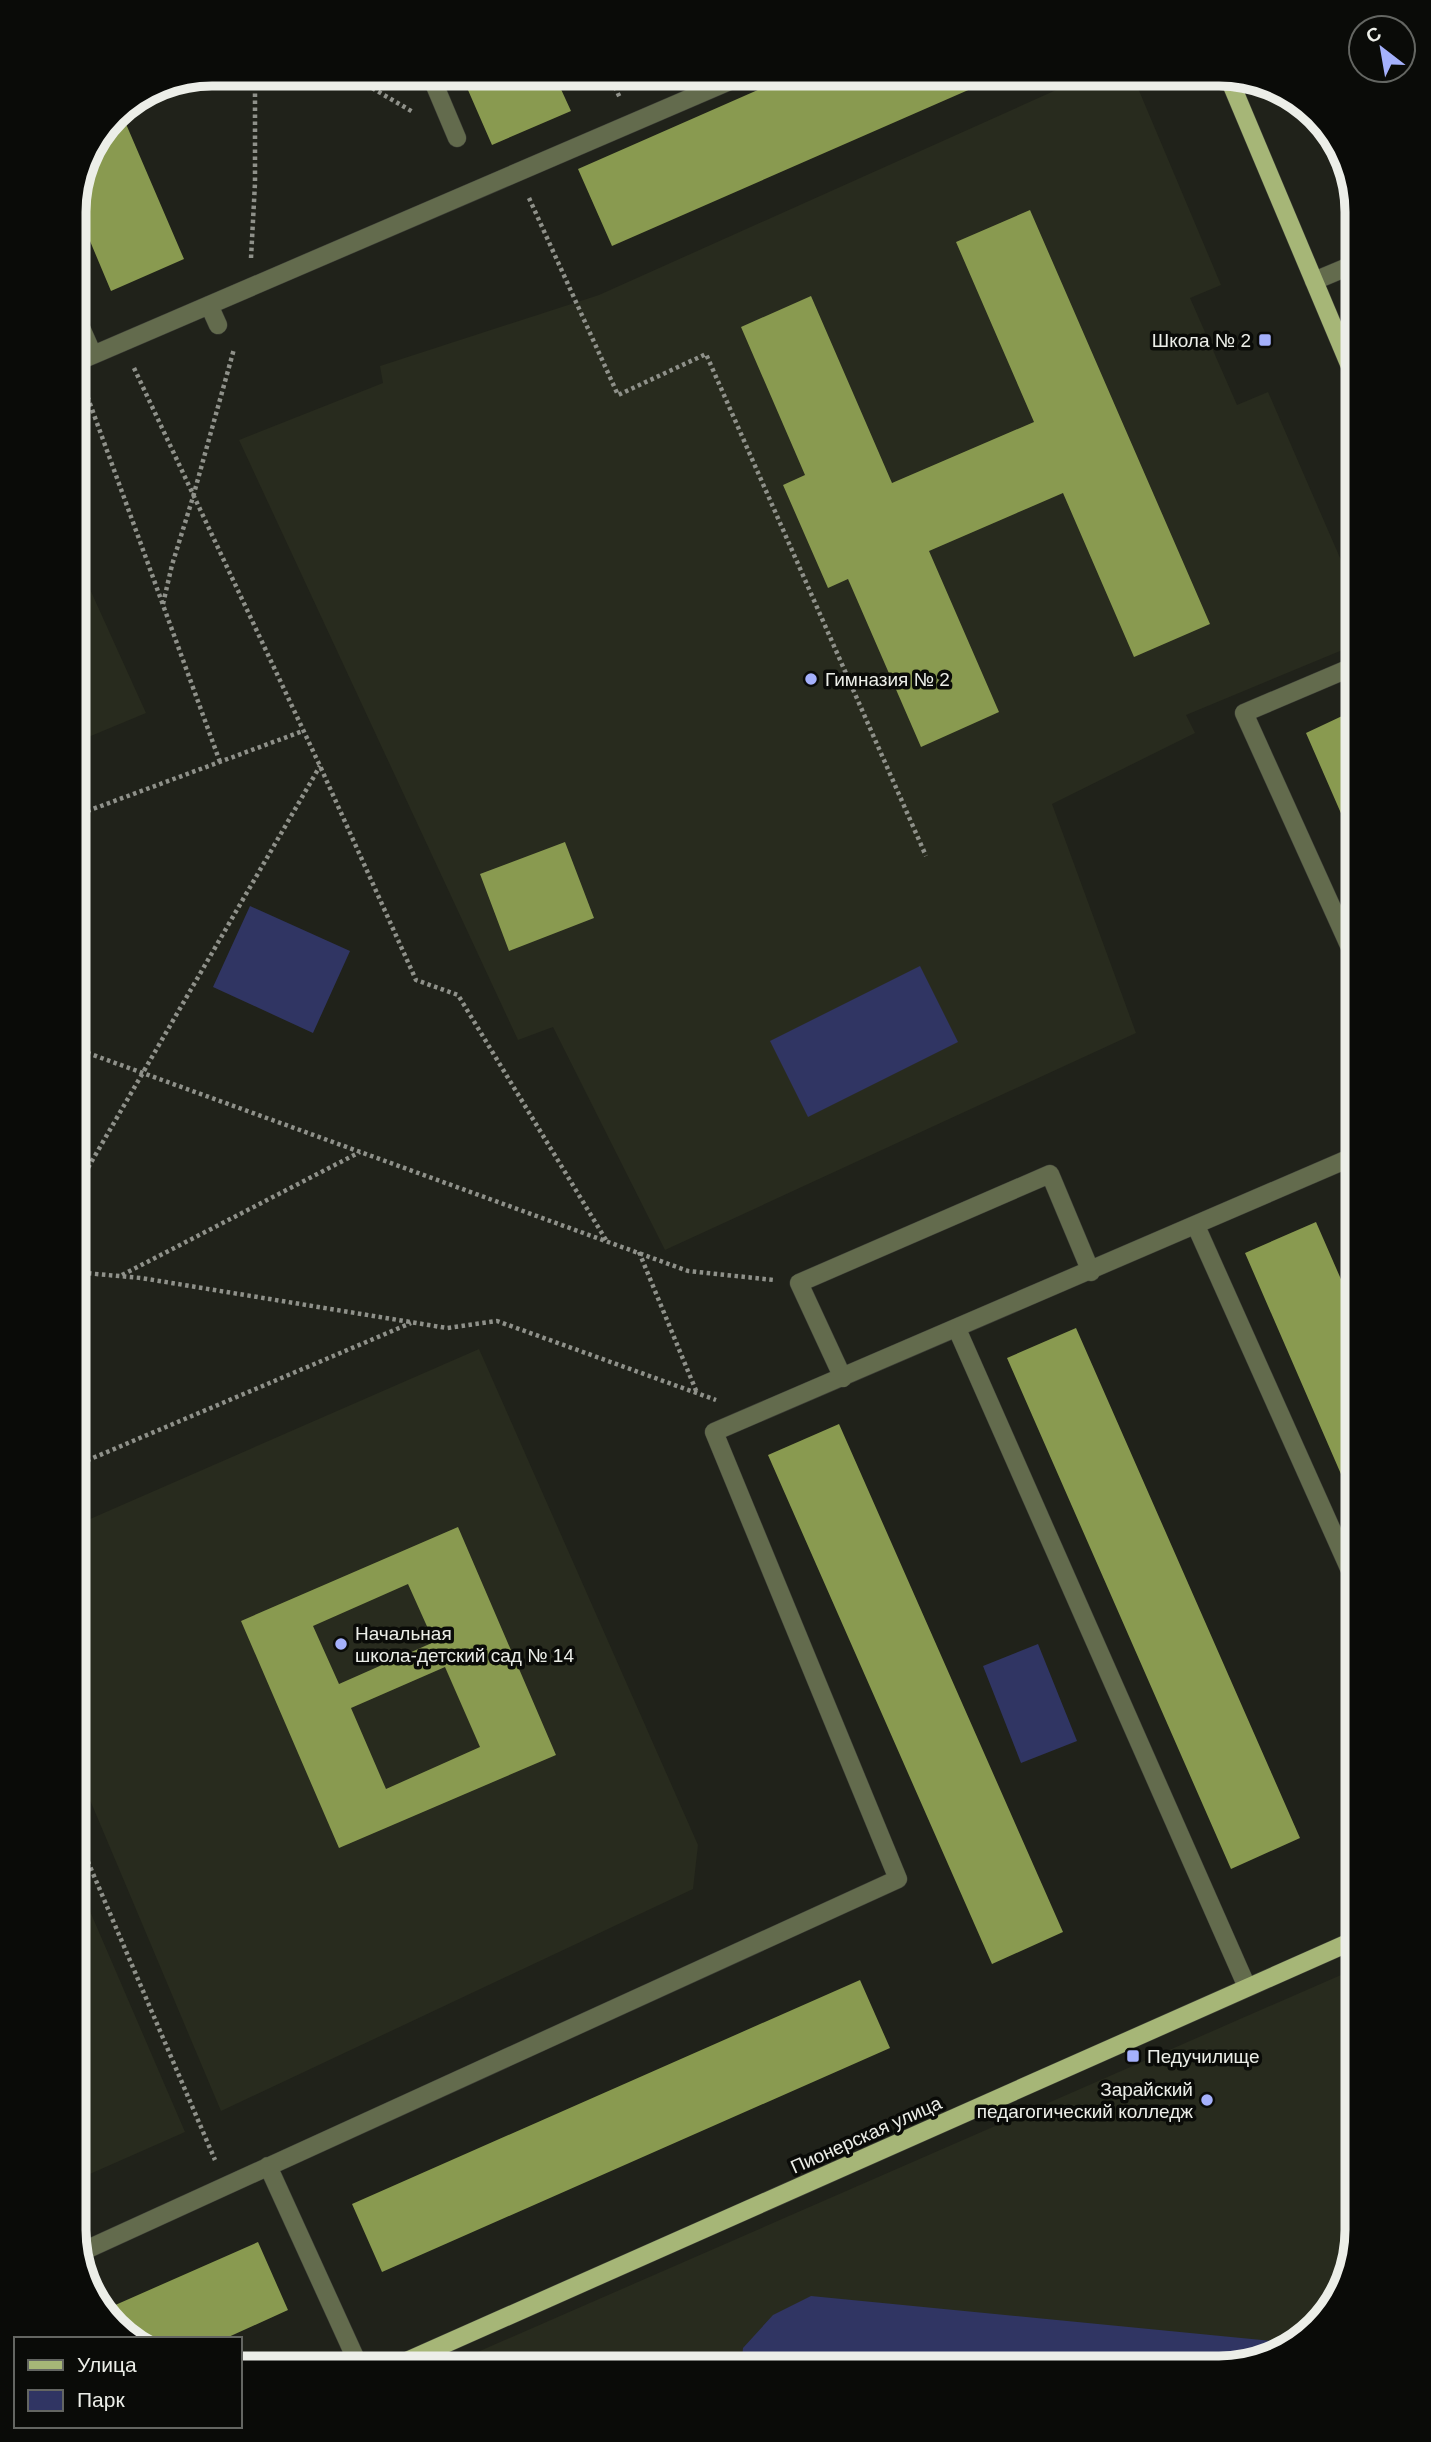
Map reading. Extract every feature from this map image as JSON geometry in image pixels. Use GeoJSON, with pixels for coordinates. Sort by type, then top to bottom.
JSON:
{"type":"FeatureCollection","features":[{"type":"Feature","properties":{"kind":"main road"},"geometry":{"type":"LineString","coordinates":[[1232,87],[1345,355]]}},
{"type":"Feature","properties":{"kind":"main road","name":"Пионерская улица"},"geometry":{"type":"LineString","coordinates":[[418,2356],[1345,1944]]}},
{"type":"Feature","properties":{"kind":"street"},"geometry":{"type":"LineString","coordinates":[[435,86],[457,138]]}},
{"type":"Feature","properties":{"kind":"street"},"geometry":{"type":"LineString","coordinates":[[86,358],[718,86]]}},
{"type":"Feature","properties":{"kind":"street"},"geometry":{"type":"LineString","coordinates":[[1314,281],[1345,269]]}},
{"type":"Feature","properties":{"kind":"street"},"geometry":{"type":"LineString","coordinates":[[208,305],[218,326]]}},
{"type":"Feature","properties":{"kind":"street"},"geometry":{"type":"LineString","coordinates":[[86,339],[93,355]]}},
{"type":"Feature","properties":{"kind":"street"},"geometry":{"type":"LineString","coordinates":[[1345,670],[1244,713],[1345,936]]}},
{"type":"Feature","properties":{"kind":"street"},"geometry":{"type":"LineString","coordinates":[[87,2249],[898,1879],[714,1432],[1091,1272],[1345,1160]]}},
{"type":"Feature","properties":{"kind":"street"},"geometry":{"type":"LineString","coordinates":[[843,1378],[799,1283],[1051,1174],[1091,1272]]}},
{"type":"Feature","properties":{"kind":"street"},"geometry":{"type":"LineString","coordinates":[[1196,1226],[1345,1560]]}},
{"type":"Feature","properties":{"kind":"street"},"geometry":{"type":"LineString","coordinates":[[957,1329],[1247,1987]]}},
{"type":"Feature","properties":{"kind":"street"},"geometry":{"type":"LineString","coordinates":[[268,2166],[355,2356]]}},
{"type":"Feature","properties":{"kind":"path"},"geometry":{"type":"LineString","coordinates":[[517,172],[618,395],[706,354],[926,856]]}},
{"type":"Feature","properties":{"kind":"path"},"geometry":{"type":"LineString","coordinates":[[129,357],[320,766],[415,980],[458,995],[606,1240]]}},
{"type":"Feature","properties":{"kind":"path"},"geometry":{"type":"LineString","coordinates":[[86,396],[220,762]]}},
{"type":"Feature","properties":{"kind":"path"},"geometry":{"type":"LineString","coordinates":[[86,812],[303,731]]}},
{"type":"Feature","properties":{"kind":"path"},"geometry":{"type":"LineString","coordinates":[[86,1171],[320,766]]}},
{"type":"Feature","properties":{"kind":"path"},"geometry":{"type":"LineString","coordinates":[[86,1052],[688,1271],[799,1283]]}},
{"type":"Feature","properties":{"kind":"path"},"geometry":{"type":"LineString","coordinates":[[121,1275],[360,1152]]}},
{"type":"Feature","properties":{"kind":"path"},"geometry":{"type":"LineString","coordinates":[[638,1252],[698,1394]]}},
{"type":"Feature","properties":{"kind":"path"},"geometry":{"type":"LineString","coordinates":[[86,1273],[121,1275],[447,1328],[497,1321],[755,1414]]}},
{"type":"Feature","properties":{"kind":"path"},"geometry":{"type":"LineString","coordinates":[[86,1461],[413,1322]]}},
{"type":"Feature","properties":{"kind":"path"},"geometry":{"type":"LineString","coordinates":[[86,1857],[226,2186]]}},
{"type":"Feature","properties":{"kind":"shaded area","name":"Гимназия № 2"},"geometry":{"type":"Polygon","coordinates":[[[1065,86],[1137,86],[1221,285],[1190,298],[1237,405],[1268,392],[1345,569],[1345,649],[1186,715],[1195,733],[1052,804],[1136,1033],[665,1250],[553,1027],[518,1040],[239,440],[383,383],[380,366],[599,295],[1065,86]]]}},
{"type":"Feature","properties":{"kind":"shaded area"},"geometry":{"type":"Polygon","coordinates":[[[86,580],[146,713],[86,738],[86,580]]]}},
{"type":"Feature","properties":{"kind":"shaded area","name":"Начальная школа-детский сад № 14"},"geometry":{"type":"Polygon","coordinates":[[[479,1349],[698,1845],[693,1889],[221,2111],[86,1790],[86,1521],[479,1349]]]}},
{"type":"Feature","properties":{"kind":"shaded area"},"geometry":{"type":"Polygon","coordinates":[[[86,1902],[185,2132],[86,2176],[86,1902]]]}},
{"type":"Feature","properties":{"kind":"shaded area","name":"Зарайский педагогический колледж"},"geometry":{"type":"Polygon","coordinates":[[[1345,1973],[1345,2230],[1341,2263],[1328,2293],[1314,2313],[1289,2335],[1260,2350],[1219,2356],[468,2356],[1345,1973]]]}},
{"type":"Feature","properties":{"kind":"green space"},"geometry":{"type":"Polygon","coordinates":[[[250,906],[350,951],[313,1033],[213,987],[250,906]]]}},
{"type":"Feature","properties":{"kind":"green space"},"geometry":{"type":"Polygon","coordinates":[[[920,966],[958,1042],[808,1117],[770,1041],[920,966]]]}},
{"type":"Feature","properties":{"kind":"green space"},"geometry":{"type":"Polygon","coordinates":[[[1038,1644],[1077,1741],[1021,1763],[983,1666],[1038,1644]]]}},
{"type":"Feature","properties":{"kind":"green space"},"geometry":{"type":"Polygon","coordinates":[[[811,2296],[1278,2342],[1244,2354],[1219,2356],[742,2356],[743,2348],[773,2315],[811,2296]]]}},
{"type":"Feature","properties":{"kind":"building"},"geometry":{"type":"Polygon","coordinates":[[[466,86],[560,86],[571,111],[492,145],[466,86]]]}},
{"type":"Feature","properties":{"kind":"building"},"geometry":{"type":"Polygon","coordinates":[[[767,86],[977,86],[612,246],[578,169],[767,86]]]}},
{"type":"Feature","properties":{"kind":"building"},"geometry":{"type":"Polygon","coordinates":[[[125,121],[184,259],[111,291],[86,232],[86,203],[95,164],[112,135],[125,121]]]}},
{"type":"Feature","properties":{"kind":"building"},"geometry":{"type":"Polygon","coordinates":[[[1030,210],[1210,624],[1134,657],[1063,493],[929,551],[999,712],[921,747],[848,579],[828,588],[783,485],[805,475],[741,327],[811,296],[892,483],[1034,422],[956,242],[1030,210]]]}},
{"type":"Feature","properties":{"kind":"building"},"geometry":{"type":"Polygon","coordinates":[[[1345,715],[1345,822],[1306,733],[1345,715]]]}},
{"type":"Feature","properties":{"kind":"building"},"geometry":{"type":"Polygon","coordinates":[[[565,842],[594,918],[509,951],[480,874],[565,842]]]}},
{"type":"Feature","properties":{"kind":"building"},"geometry":{"type":"Polygon","coordinates":[[[1316,1222],[1345,1288],[1345,1483],[1245,1253],[1316,1222]]]}},
{"type":"Feature","properties":{"kind":"building"},"geometry":{"type":"Polygon","coordinates":[[[1076,1328],[1300,1838],[1231,1869],[1007,1358],[1076,1328]]]}},
{"type":"Feature","properties":{"kind":"building"},"geometry":{"type":"Polygon","coordinates":[[[839,1424],[1063,1932],[992,1964],[768,1455],[839,1424]]]}},
{"type":"Feature","properties":{"kind":"building"},"geometry":{"type":"Polygon","coordinates":[[[458,1527],[556,1755],[339,1848],[241,1621],[458,1527]],[[408,1584],[313,1626],[339,1684],[434,1642],[408,1584]],[[445,1667],[351,1708],[386,1789],[480,1747],[445,1667]]]}},
{"type":"Feature","properties":{"kind":"building"},"geometry":{"type":"Polygon","coordinates":[[[860,1980],[890,2048],[382,2272],[352,2204],[860,1980]]]}},
{"type":"Feature","properties":{"kind":"building"},"geometry":{"type":"Polygon","coordinates":[[[258,2242],[288,2310],[228,2337],[146,2337],[129,2325],[112,2306],[258,2242]]]}},
{"type":"Feature","properties":{"kind":"place","name":"Школа № 2"},"geometry":{"type":"Point","coordinates":[1265,340]}},
{"type":"Feature","properties":{"kind":"place","name":"Гимназия № 2"},"geometry":{"type":"Point","coordinates":[811,679]}},
{"type":"Feature","properties":{"kind":"place","name":"Начальная школа-детский сад № 14"},"geometry":{"type":"Point","coordinates":[341,1644]}},
{"type":"Feature","properties":{"kind":"place","name":"Педучилище"},"geometry":{"type":"Point","coordinates":[1133,2056]}},
{"type":"Feature","properties":{"kind":"place","name":"Зарайский педагогический колледж"},"geometry":{"type":"Point","coordinates":[1207,2100]}}]}
